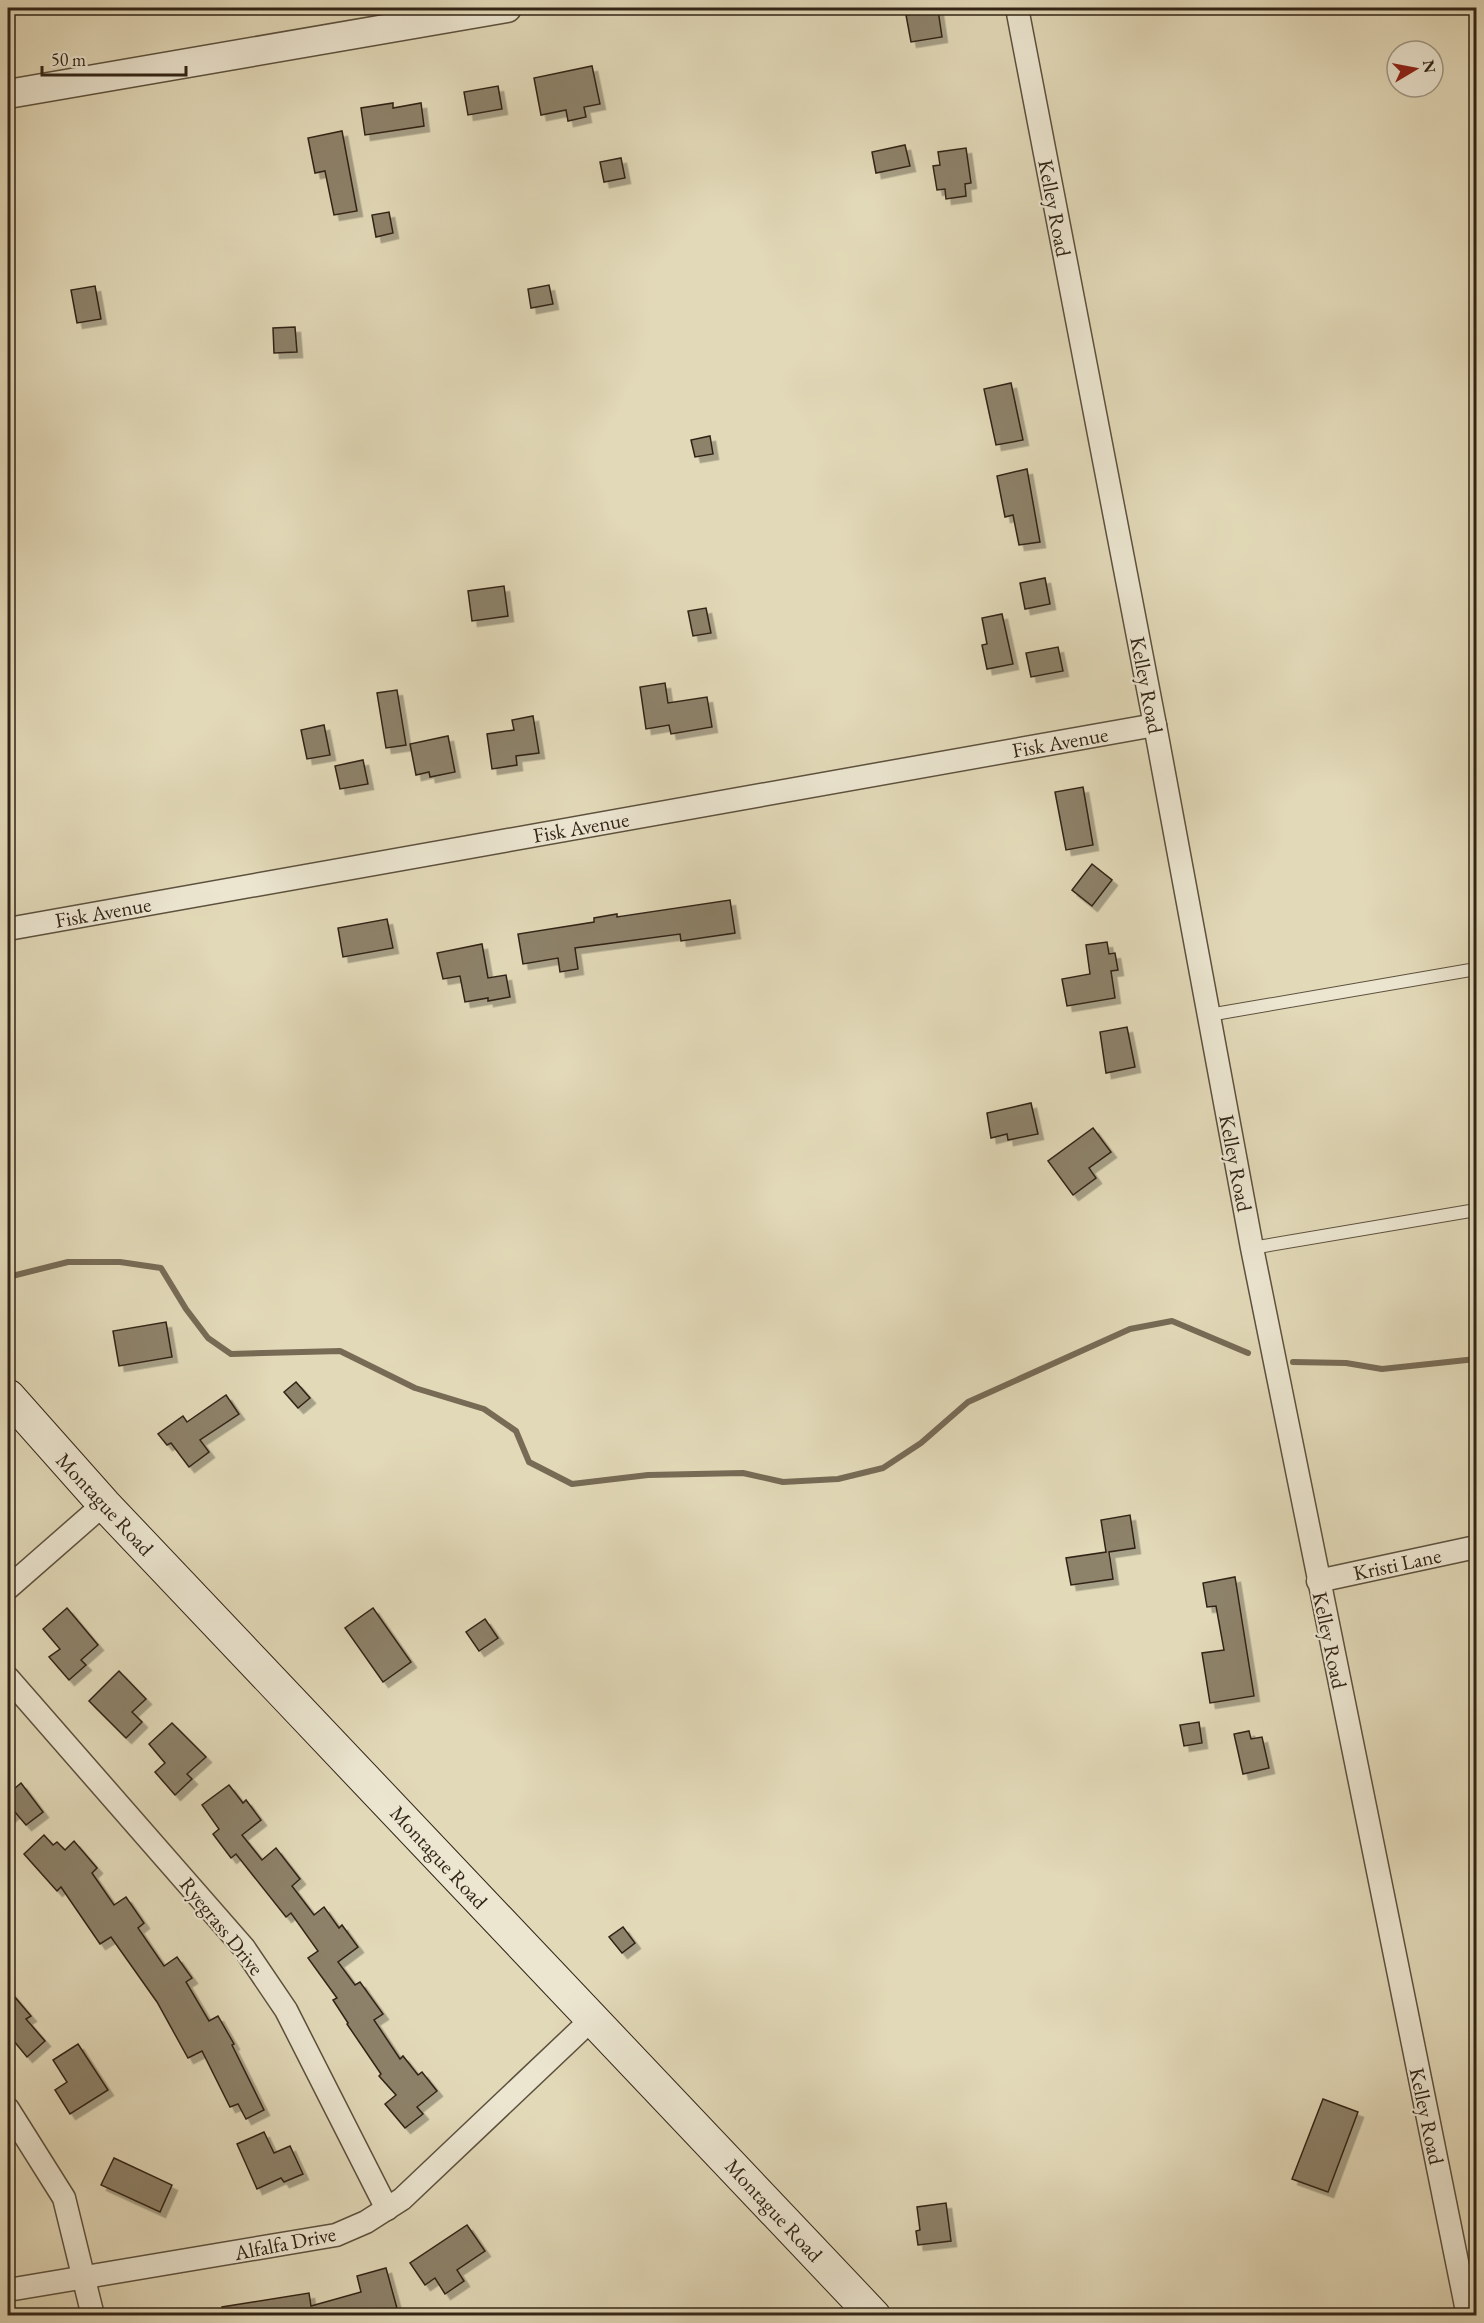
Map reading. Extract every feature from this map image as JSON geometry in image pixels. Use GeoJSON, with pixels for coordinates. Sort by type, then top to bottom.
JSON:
{"type":"FeatureCollection","features":[{"type":"Feature","properties":{"kind":"main road","name":"Montague Road"},"geometry":{"type":"LineString","coordinates":[[8,1396],[104,1504],[874,2316]]}},
{"type":"Feature","properties":{"kind":"street"},"geometry":{"type":"LineString","coordinates":[[8,94],[507,8]]}},
{"type":"Feature","properties":{"kind":"street","name":"Kelley Road"},"geometry":{"type":"LineString","coordinates":[[1017,8],[1155,725],[1252,1248],[1468,2316]]}},
{"type":"Feature","properties":{"kind":"street","name":"Fisk Avenue"},"geometry":{"type":"LineString","coordinates":[[8,929],[1155,725]]}},
{"type":"Feature","properties":{"kind":"street"},"geometry":{"type":"LineString","coordinates":[[8,1588],[104,1504]]}},
{"type":"Feature","properties":{"kind":"street","name":"Kristi Lane"},"geometry":{"type":"LineString","coordinates":[[1318,1581],[1476,1546]]}},
{"type":"Feature","properties":{"kind":"street","name":"Ryegrass Drive"},"geometry":{"type":"LineString","coordinates":[[8,1678],[244,1948],[286,2010],[387,2209]]}},
{"type":"Feature","properties":{"kind":"street","name":"Alfalfa Drive"},"geometry":{"type":"LineString","coordinates":[[8,2290],[336,2235],[366,2222],[402,2199],[592,2019]]}},
{"type":"Feature","properties":{"kind":"street"},"geometry":{"type":"LineString","coordinates":[[8,2109],[64,2198],[93,2316]]}},
{"type":"Feature","properties":{"kind":"lane"},"geometry":{"type":"LineString","coordinates":[[1209,1015],[1476,969]]}},
{"type":"Feature","properties":{"kind":"lane"},"geometry":{"type":"LineString","coordinates":[[1252,1248],[1476,1210]]}},
{"type":"Feature","properties":{"kind":"building"},"geometry":{"type":"Polygon","coordinates":[[[938,10],[942,37],[911,42],[906,15],[938,10]]]}},
{"type":"Feature","properties":{"kind":"building"},"geometry":{"type":"Polygon","coordinates":[[[592,66],[600,104],[584,107],[586,117],[568,121],[566,110],[541,115],[534,78],[592,66]]]}},
{"type":"Feature","properties":{"kind":"building"},"geometry":{"type":"Polygon","coordinates":[[[498,86],[502,109],[468,115],[464,92],[498,86]]]}},
{"type":"Feature","properties":{"kind":"building"},"geometry":{"type":"Polygon","coordinates":[[[393,103],[393,108],[421,103],[424,126],[365,135],[361,108],[393,103]]]}},
{"type":"Feature","properties":{"kind":"building"},"geometry":{"type":"Polygon","coordinates":[[[342,131],[357,211],[334,215],[325,171],[315,173],[308,138],[342,131]]]}},
{"type":"Feature","properties":{"kind":"building"},"geometry":{"type":"Polygon","coordinates":[[[905,145],[910,166],[876,173],[872,152],[905,145]]]}},
{"type":"Feature","properties":{"kind":"building"},"geometry":{"type":"Polygon","coordinates":[[[966,148],[971,183],[965,184],[966,196],[946,199],[945,189],[937,190],[933,166],[940,165],[938,152],[966,148]]]}},
{"type":"Feature","properties":{"kind":"building"},"geometry":{"type":"Polygon","coordinates":[[[621,158],[625,178],[604,182],[600,162],[621,158]]]}},
{"type":"Feature","properties":{"kind":"building"},"geometry":{"type":"Polygon","coordinates":[[[389,212],[393,233],[376,237],[372,215],[389,212]]]}},
{"type":"Feature","properties":{"kind":"building"},"geometry":{"type":"Polygon","coordinates":[[[549,285],[553,304],[531,308],[528,289],[549,285]]]}},
{"type":"Feature","properties":{"kind":"building"},"geometry":{"type":"Polygon","coordinates":[[[95,286],[101,319],[77,323],[71,290],[95,286]]]}},
{"type":"Feature","properties":{"kind":"building"},"geometry":{"type":"Polygon","coordinates":[[[295,327],[297,352],[274,353],[273,328],[295,327]]]}},
{"type":"Feature","properties":{"kind":"building"},"geometry":{"type":"Polygon","coordinates":[[[1011,383],[1023,440],[996,445],[984,389],[1011,383]]]}},
{"type":"Feature","properties":{"kind":"building"},"geometry":{"type":"Polygon","coordinates":[[[710,436],[713,454],[695,457],[691,440],[710,436]]]}},
{"type":"Feature","properties":{"kind":"building"},"geometry":{"type":"Polygon","coordinates":[[[1027,469],[1040,542],[1019,545],[1013,515],[1005,517],[997,476],[1027,469]]]}},
{"type":"Feature","properties":{"kind":"building"},"geometry":{"type":"Polygon","coordinates":[[[1045,578],[1050,604],[1025,609],[1020,583],[1045,578]]]}},
{"type":"Feature","properties":{"kind":"building"},"geometry":{"type":"Polygon","coordinates":[[[504,586],[508,616],[472,621],[468,591],[504,586]]]}},
{"type":"Feature","properties":{"kind":"building"},"geometry":{"type":"Polygon","coordinates":[[[706,608],[711,633],[693,636],[688,611],[706,608]]]}},
{"type":"Feature","properties":{"kind":"building"},"geometry":{"type":"Polygon","coordinates":[[[1002,614],[1013,664],[987,669],[982,645],[987,644],[982,618],[1002,614]]]}},
{"type":"Feature","properties":{"kind":"building"},"geometry":{"type":"Polygon","coordinates":[[[1058,647],[1063,671],[1031,677],[1026,653],[1058,647]]]}},
{"type":"Feature","properties":{"kind":"building"},"geometry":{"type":"Polygon","coordinates":[[[665,683],[668,703],[707,697],[712,727],[671,734],[669,725],[646,729],[640,687],[665,683]]]}},
{"type":"Feature","properties":{"kind":"building"},"geometry":{"type":"Polygon","coordinates":[[[397,690],[406,745],[386,748],[377,693],[397,690]]]}},
{"type":"Feature","properties":{"kind":"building"},"geometry":{"type":"Polygon","coordinates":[[[533,716],[539,753],[516,756],[517,765],[492,769],[487,734],[514,730],[512,720],[533,716]]]}},
{"type":"Feature","properties":{"kind":"building"},"geometry":{"type":"Polygon","coordinates":[[[324,725],[330,755],[307,759],[301,730],[324,725]]]}},
{"type":"Feature","properties":{"kind":"building"},"geometry":{"type":"Polygon","coordinates":[[[448,736],[455,772],[430,777],[429,772],[416,775],[410,744],[448,736]]]}},
{"type":"Feature","properties":{"kind":"building"},"geometry":{"type":"Polygon","coordinates":[[[363,760],[368,784],[340,789],[335,766],[363,760]]]}},
{"type":"Feature","properties":{"kind":"building"},"geometry":{"type":"Polygon","coordinates":[[[1083,787],[1093,845],[1066,850],[1055,792],[1083,787]]]}},
{"type":"Feature","properties":{"kind":"building"},"geometry":{"type":"Polygon","coordinates":[[[1092,864],[1112,880],[1092,906],[1072,890],[1092,864]]]}},
{"type":"Feature","properties":{"kind":"building"},"geometry":{"type":"Polygon","coordinates":[[[730,900],[735,933],[681,941],[680,934],[575,948],[578,969],[560,972],[558,958],[523,964],[518,934],[594,922],[594,918],[617,914],[617,917],[730,900]]]}},
{"type":"Feature","properties":{"kind":"building"},"geometry":{"type":"Polygon","coordinates":[[[387,919],[393,948],[343,957],[338,928],[387,919]]]}},
{"type":"Feature","properties":{"kind":"building"},"geometry":{"type":"Polygon","coordinates":[[[1107,942],[1109,954],[1115,953],[1118,970],[1111,971],[1115,998],[1067,1006],[1062,979],[1090,974],[1086,945],[1107,942]]]}},
{"type":"Feature","properties":{"kind":"building"},"geometry":{"type":"Polygon","coordinates":[[[482,944],[488,978],[506,975],[510,997],[465,1002],[460,976],[443,979],[437,953],[482,944]]]}},
{"type":"Feature","properties":{"kind":"building"},"geometry":{"type":"Polygon","coordinates":[[[1127,1027],[1135,1067],[1106,1073],[1100,1032],[1127,1027]]]}},
{"type":"Feature","properties":{"kind":"building"},"geometry":{"type":"Polygon","coordinates":[[[1031,1103],[1038,1134],[1008,1140],[1007,1134],[991,1138],[987,1113],[1031,1103]]]}},
{"type":"Feature","properties":{"kind":"building"},"geometry":{"type":"Polygon","coordinates":[[[1093,1128],[1111,1152],[1089,1168],[1096,1178],[1073,1195],[1048,1161],[1093,1128]]]}},
{"type":"Feature","properties":{"kind":"building"},"geometry":{"type":"Polygon","coordinates":[[[166,1322],[172,1357],[119,1366],[113,1331],[166,1322]]]}},
{"type":"Feature","properties":{"kind":"building"},"geometry":{"type":"Polygon","coordinates":[[[296,1382],[310,1398],[298,1408],[284,1392],[296,1382]]]}},
{"type":"Feature","properties":{"kind":"building"},"geometry":{"type":"Polygon","coordinates":[[[226,1395],[239,1414],[200,1440],[209,1452],[189,1467],[171,1443],[167,1445],[158,1434],[183,1416],[187,1422],[226,1395]]]}},
{"type":"Feature","properties":{"kind":"building"},"geometry":{"type":"Polygon","coordinates":[[[1130,1515],[1135,1548],[1109,1552],[1113,1579],[1071,1585],[1066,1558],[1106,1552],[1101,1520],[1130,1515]]]}},
{"type":"Feature","properties":{"kind":"building"},"geometry":{"type":"Polygon","coordinates":[[[1235,1577],[1254,1696],[1210,1703],[1202,1653],[1224,1650],[1216,1606],[1207,1607],[1203,1583],[1235,1577]]]}},
{"type":"Feature","properties":{"kind":"building"},"geometry":{"type":"Polygon","coordinates":[[[67,1608],[98,1645],[81,1660],[86,1665],[69,1680],[49,1657],[60,1649],[43,1629],[67,1608]]]}},
{"type":"Feature","properties":{"kind":"building"},"geometry":{"type":"Polygon","coordinates":[[[373,1608],[411,1662],[383,1682],[345,1628],[373,1608]]]}},
{"type":"Feature","properties":{"kind":"building"},"geometry":{"type":"Polygon","coordinates":[[[485,1619],[498,1638],[479,1651],[466,1632],[485,1619]]]}},
{"type":"Feature","properties":{"kind":"building"},"geometry":{"type":"Polygon","coordinates":[[[119,1671],[146,1699],[132,1712],[142,1722],[126,1738],[89,1701],[119,1671]]]}},
{"type":"Feature","properties":{"kind":"building"},"geometry":{"type":"Polygon","coordinates":[[[1199,1722],[1202,1743],[1184,1746],[1180,1725],[1199,1722]]]}},
{"type":"Feature","properties":{"kind":"building"},"geometry":{"type":"Polygon","coordinates":[[[172,1723],[206,1757],[187,1774],[192,1779],[175,1795],[155,1772],[165,1763],[149,1744],[172,1723]]]}},
{"type":"Feature","properties":{"kind":"building"},"geometry":{"type":"Polygon","coordinates":[[[1249,1731],[1251,1739],[1262,1737],[1269,1768],[1243,1774],[1234,1734],[1249,1731]]]}},
{"type":"Feature","properties":{"kind":"building"},"geometry":{"type":"Polygon","coordinates":[[[21,1783],[43,1812],[26,1825],[15,1812],[8,1818],[8,1794],[21,1783]]]}},
{"type":"Feature","properties":{"kind":"building"},"geometry":{"type":"Polygon","coordinates":[[[229,1785],[243,1803],[246,1800],[261,1820],[242,1835],[262,1860],[276,1848],[300,1879],[292,1886],[314,1915],[324,1907],[339,1928],[342,1925],[358,1947],[338,1962],[355,1985],[360,1982],[383,2014],[374,2020],[400,2059],[403,2056],[418,2075],[422,2072],[437,2091],[417,2107],[423,2114],[405,2128],[385,2104],[396,2095],[379,2076],[381,2074],[333,2000],[337,1998],[308,1958],[318,1951],[291,1913],[286,1917],[236,1854],[231,1858],[213,1834],[219,1829],[202,1805],[229,1785]]]}},
{"type":"Feature","properties":{"kind":"building"},"geometry":{"type":"Polygon","coordinates":[[[44,1835],[53,1845],[57,1842],[65,1850],[74,1841],[97,1868],[92,1873],[114,1905],[126,1897],[144,1923],[138,1928],[164,1966],[177,1957],[192,1978],[186,1982],[209,2021],[218,2016],[234,2044],[232,2045],[264,2110],[246,2119],[238,2104],[230,2107],[202,2051],[188,2058],[157,2002],[111,1937],[100,1944],[61,1887],[57,1891],[24,1854],[44,1835]]]}},
{"type":"Feature","properties":{"kind":"building"},"geometry":{"type":"Polygon","coordinates":[[[623,1927],[635,1943],[622,1953],[609,1937],[623,1927]]]}},
{"type":"Feature","properties":{"kind":"building"},"geometry":{"type":"Polygon","coordinates":[[[8,1989],[31,2016],[26,2019],[45,2041],[27,2057],[8,2034],[8,1989]]]}},
{"type":"Feature","properties":{"kind":"building"},"geometry":{"type":"Polygon","coordinates":[[[78,2044],[108,2090],[70,2114],[55,2090],[67,2082],[53,2060],[78,2044]]]}},
{"type":"Feature","properties":{"kind":"building"},"geometry":{"type":"Polygon","coordinates":[[[1323,2099],[1358,2112],[1328,2192],[1292,2179],[1323,2099]]]}},
{"type":"Feature","properties":{"kind":"building"},"geometry":{"type":"Polygon","coordinates":[[[264,2132],[274,2153],[290,2146],[303,2174],[284,2182],[281,2178],[257,2189],[237,2144],[264,2132]]]}},
{"type":"Feature","properties":{"kind":"building"},"geometry":{"type":"Polygon","coordinates":[[[114,2158],[172,2185],[160,2212],[101,2185],[114,2158]]]}},
{"type":"Feature","properties":{"kind":"building"},"geometry":{"type":"Polygon","coordinates":[[[946,2203],[951,2241],[918,2245],[916,2231],[920,2230],[917,2207],[946,2203]]]}},
{"type":"Feature","properties":{"kind":"building"},"geometry":{"type":"Polygon","coordinates":[[[467,2225],[485,2251],[457,2270],[464,2281],[445,2294],[435,2278],[425,2285],[410,2263],[467,2225]]]}},
{"type":"Feature","properties":{"kind":"building"},"geometry":{"type":"Polygon","coordinates":[[[386,2268],[398,2312],[383,2316],[222,2316],[222,2307],[309,2293],[311,2306],[361,2292],[357,2276],[386,2268]]]}},
{"type":"Feature","properties":{"kind":"waterway"},"geometry":{"type":"LineString","coordinates":[[8,1277],[68,1262],[120,1262],[161,1268],[186,1309],[208,1338],[231,1354],[340,1351],[415,1388],[484,1409],[516,1431],[529,1462],[572,1484],[648,1475],[743,1473],[783,1482],[838,1479],[883,1468],[921,1443],[968,1402],[1130,1329],[1172,1321],[1248,1353]]}},
{"type":"Feature","properties":{"kind":"waterway"},"geometry":{"type":"LineString","coordinates":[[1293,1362],[1346,1363],[1382,1369],[1476,1359]]}}]}
